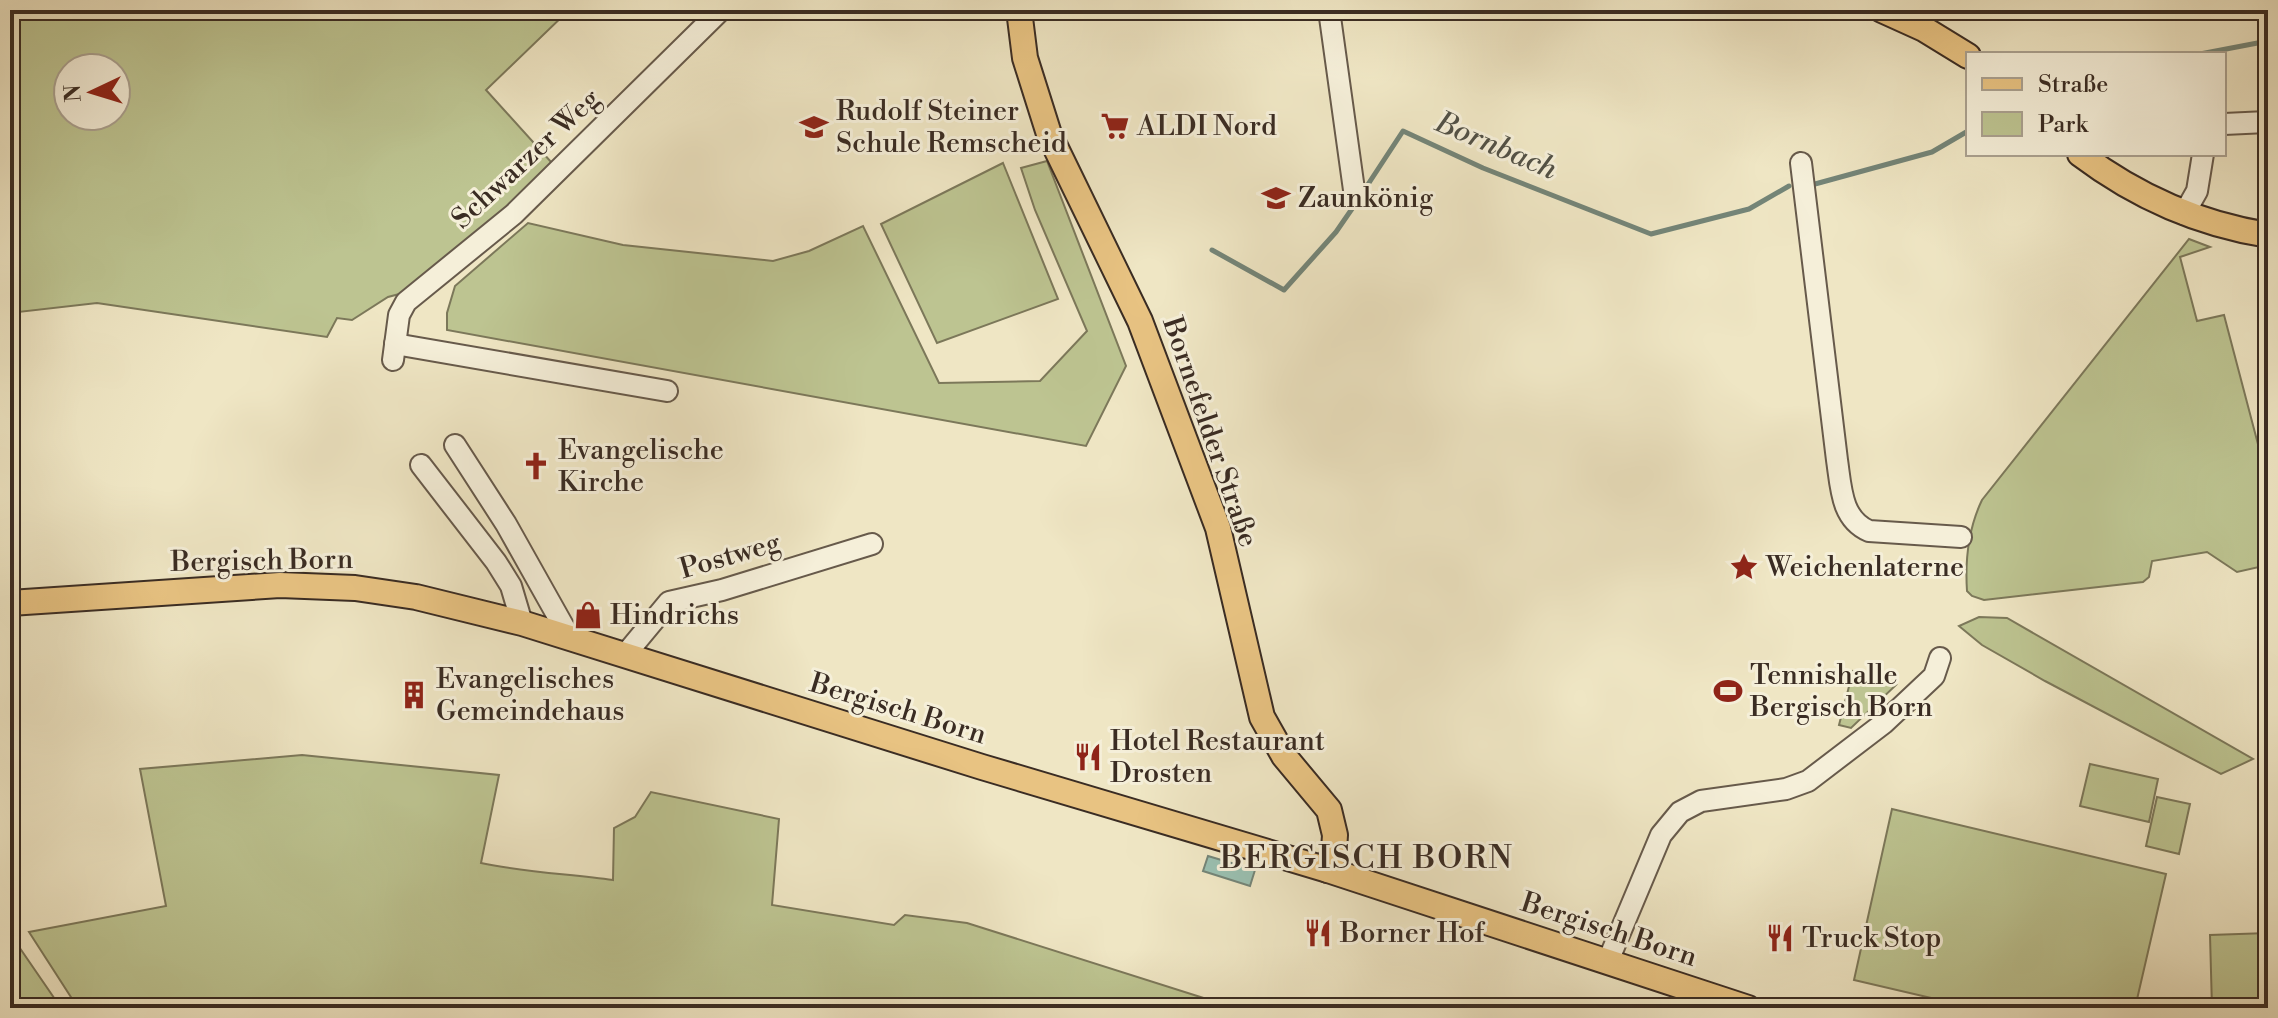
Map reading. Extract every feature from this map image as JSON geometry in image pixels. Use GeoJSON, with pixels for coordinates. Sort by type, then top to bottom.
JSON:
{"type":"FeatureCollection","features":[{"type":"Feature","properties":{"kind":"main road","name":"Bornefelder Straße"},"geometry":{"type":"LineString","coordinates":[[1019,10],[1025,58],[1049,134],[1150,344],[1218,528],[1262,717],[1284,756],[1329,810],[1335,835],[1328,870]]}},
{"type":"Feature","properties":{"kind":"main road"},"geometry":{"type":"LineString","coordinates":[[1882,10],[1924,29],[1966,55]]}},
{"type":"Feature","properties":{"kind":"main road"},"geometry":{"type":"LineString","coordinates":[[2083,156],[2137,192],[2184,214],[2221,226],[2268,235]]}},
{"type":"Feature","properties":{"kind":"main road","name":"Bergisch Born"},"geometry":{"type":"LineString","coordinates":[[10,603],[239,586],[317,586],[402,594],[522,623],[982,767],[1328,870],[1748,1008]]}},
{"type":"Feature","properties":{"kind":"street","name":"Schwarzer Weg"},"geometry":{"type":"LineString","coordinates":[[667,391],[394,352],[399,315],[406,302],[488,237],[557,172],[721,10]]}},
{"type":"Feature","properties":{"kind":"street"},"geometry":{"type":"LineString","coordinates":[[1329,10],[1355,197]]}},
{"type":"Feature","properties":{"kind":"street"},"geometry":{"type":"LineString","coordinates":[[2226,124],[2267,122]]}},
{"type":"Feature","properties":{"kind":"street"},"geometry":{"type":"LineString","coordinates":[[2184,214],[2197,191],[2203,156]]}},
{"type":"Feature","properties":{"kind":"street"},"geometry":{"type":"LineString","coordinates":[[1801,163],[1837,460],[1849,514],[1858,526],[1869,531],[1961,537]]}},
{"type":"Feature","properties":{"kind":"street"},"geometry":{"type":"LineString","coordinates":[[455,445],[506,524],[570,638]]}},
{"type":"Feature","properties":{"kind":"street"},"geometry":{"type":"LineString","coordinates":[[421,465],[496,562],[511,586],[522,623]]}},
{"type":"Feature","properties":{"kind":"street","name":"Postweg"},"geometry":{"type":"LineString","coordinates":[[625,655],[669,602],[722,590],[872,544]]}},
{"type":"Feature","properties":{"kind":"street"},"geometry":{"type":"LineString","coordinates":[[1608,961],[1661,835],[1680,812],[1701,801],[1797,786],[1820,773],[1884,723],[1934,676],[1940,658]]}},
{"type":"Feature","properties":{"kind":"green space"},"geometry":{"type":"Polygon","coordinates":[[[10,10],[569,10],[486,90],[552,163],[512,204],[403,293],[388,297],[352,320],[337,318],[327,337],[97,303],[10,313],[10,10]]]}},
{"type":"Feature","properties":{"kind":"green space"},"geometry":{"type":"Polygon","coordinates":[[[1047,161],[1126,366],[1086,446],[447,330],[447,313],[455,286],[528,223],[623,245],[773,261],[809,251],[863,226],[939,383],[1040,381],[1087,331],[1035,210],[1021,168],[1047,161]]]}},
{"type":"Feature","properties":{"kind":"green space"},"geometry":{"type":"Polygon","coordinates":[[[1003,163],[1058,299],[937,343],[881,224],[1003,163]]]}},
{"type":"Feature","properties":{"kind":"green space"},"geometry":{"type":"Polygon","coordinates":[[[2189,239],[2210,247],[2180,257],[2197,321],[2224,315],[2259,448],[2262,457],[2268,458],[2268,565],[2237,572],[2207,552],[2152,561],[2149,577],[2143,582],[1984,600],[1972,596],[1967,591],[1967,556],[1982,500],[2189,239]]]}},
{"type":"Feature","properties":{"kind":"green space"},"geometry":{"type":"Polygon","coordinates":[[[1979,617],[2007,618],[2253,759],[2221,774],[2045,681],[1982,645],[1959,626],[1979,617]]]}},
{"type":"Feature","properties":{"kind":"green space"},"geometry":{"type":"Polygon","coordinates":[[[1853,671],[1896,685],[1851,728],[1839,725],[1853,671]]]}},
{"type":"Feature","properties":{"kind":"green space"},"geometry":{"type":"Polygon","coordinates":[[[302,755],[499,775],[481,863],[514,869],[613,880],[614,828],[635,817],[651,792],[779,819],[772,905],[894,925],[905,915],[967,923],[1232,1007],[78,1008],[29,932],[166,906],[140,769],[302,755]]]}},
{"type":"Feature","properties":{"kind":"green space"},"geometry":{"type":"Polygon","coordinates":[[[2090,764],[2158,779],[2149,822],[2080,806],[2090,764]]]}},
{"type":"Feature","properties":{"kind":"green space"},"geometry":{"type":"Polygon","coordinates":[[[2157,797],[2190,804],[2179,854],[2146,846],[2157,797]]]}},
{"type":"Feature","properties":{"kind":"green space"},"geometry":{"type":"Polygon","coordinates":[[[1892,809],[2166,874],[2135,1008],[1974,1008],[1854,980],[1892,809]]]}},
{"type":"Feature","properties":{"kind":"green space"},"geometry":{"type":"Polygon","coordinates":[[[2268,933],[2268,1008],[2212,1008],[2210,935],[2268,933]]]}},
{"type":"Feature","properties":{"kind":"green space"},"geometry":{"type":"Polygon","coordinates":[[[15,941],[61,1008],[10,1008],[10,944],[15,941]]]}},
{"type":"Feature","properties":{"kind":"shaded area"},"geometry":{"type":"Polygon","coordinates":[[[1208,856],[1255,870],[1250,886],[1203,871],[1208,856]]]}},
{"type":"Feature","properties":{"kind":"waterway","name":"Bornbach"},"geometry":{"type":"LineString","coordinates":[[2210,52],[2268,41]]}},
{"type":"Feature","properties":{"kind":"waterway","name":"Bornbach"},"geometry":{"type":"LineString","coordinates":[[1361,195],[1403,131],[1483,168],[1651,234],[1749,209],[1789,186]]}},
{"type":"Feature","properties":{"kind":"waterway","name":"Bornbach"},"geometry":{"type":"LineString","coordinates":[[1815,184],[1932,152],[1966,132]]}},
{"type":"Feature","properties":{"kind":"waterway","name":"Bornbach"},"geometry":{"type":"LineString","coordinates":[[1212,250],[1284,290],[1336,232],[1356,203]]}},
{"type":"Feature","properties":{"kind":"place","name":"ALDI Nord"},"geometry":{"type":"Point","coordinates":[1115,126]}},
{"type":"Feature","properties":{"kind":"place","name":"Rudolf Steiner Schule Remscheid"},"geometry":{"type":"Point","coordinates":[814,127]}},
{"type":"Feature","properties":{"kind":"place","name":"Zaunkönig"},"geometry":{"type":"Point","coordinates":[1276,198]}},
{"type":"Feature","properties":{"kind":"place","name":"Evangelische Kirche"},"geometry":{"type":"Point","coordinates":[536,466]}},
{"type":"Feature","properties":{"kind":"place","name":"Weichenlaterne"},"geometry":{"type":"Point","coordinates":[1744,567]}},
{"type":"Feature","properties":{"kind":"place","name":"Hindrichs"},"geometry":{"type":"Point","coordinates":[588,615]}},
{"type":"Feature","properties":{"kind":"place","name":"Tennishalle Bergisch Born"},"geometry":{"type":"Point","coordinates":[1728,691]}},
{"type":"Feature","properties":{"kind":"place","name":"Evangelisches Gemeindehaus"},"geometry":{"type":"Point","coordinates":[414,695]}},
{"type":"Feature","properties":{"kind":"place","name":"Hotel Restaurant Drosten"},"geometry":{"type":"Point","coordinates":[1088,757]}},
{"type":"Feature","properties":{"kind":"place","name":"Borner Hof"},"geometry":{"type":"Point","coordinates":[1318,933]}},
{"type":"Feature","properties":{"kind":"place","name":"Truck Stop"},"geometry":{"type":"Point","coordinates":[1780,938]}},
{"type":"Feature","properties":{"kind":"district","name":"BERGISCH BORN"},"geometry":{"type":"Point","coordinates":[1367,858]}}]}
